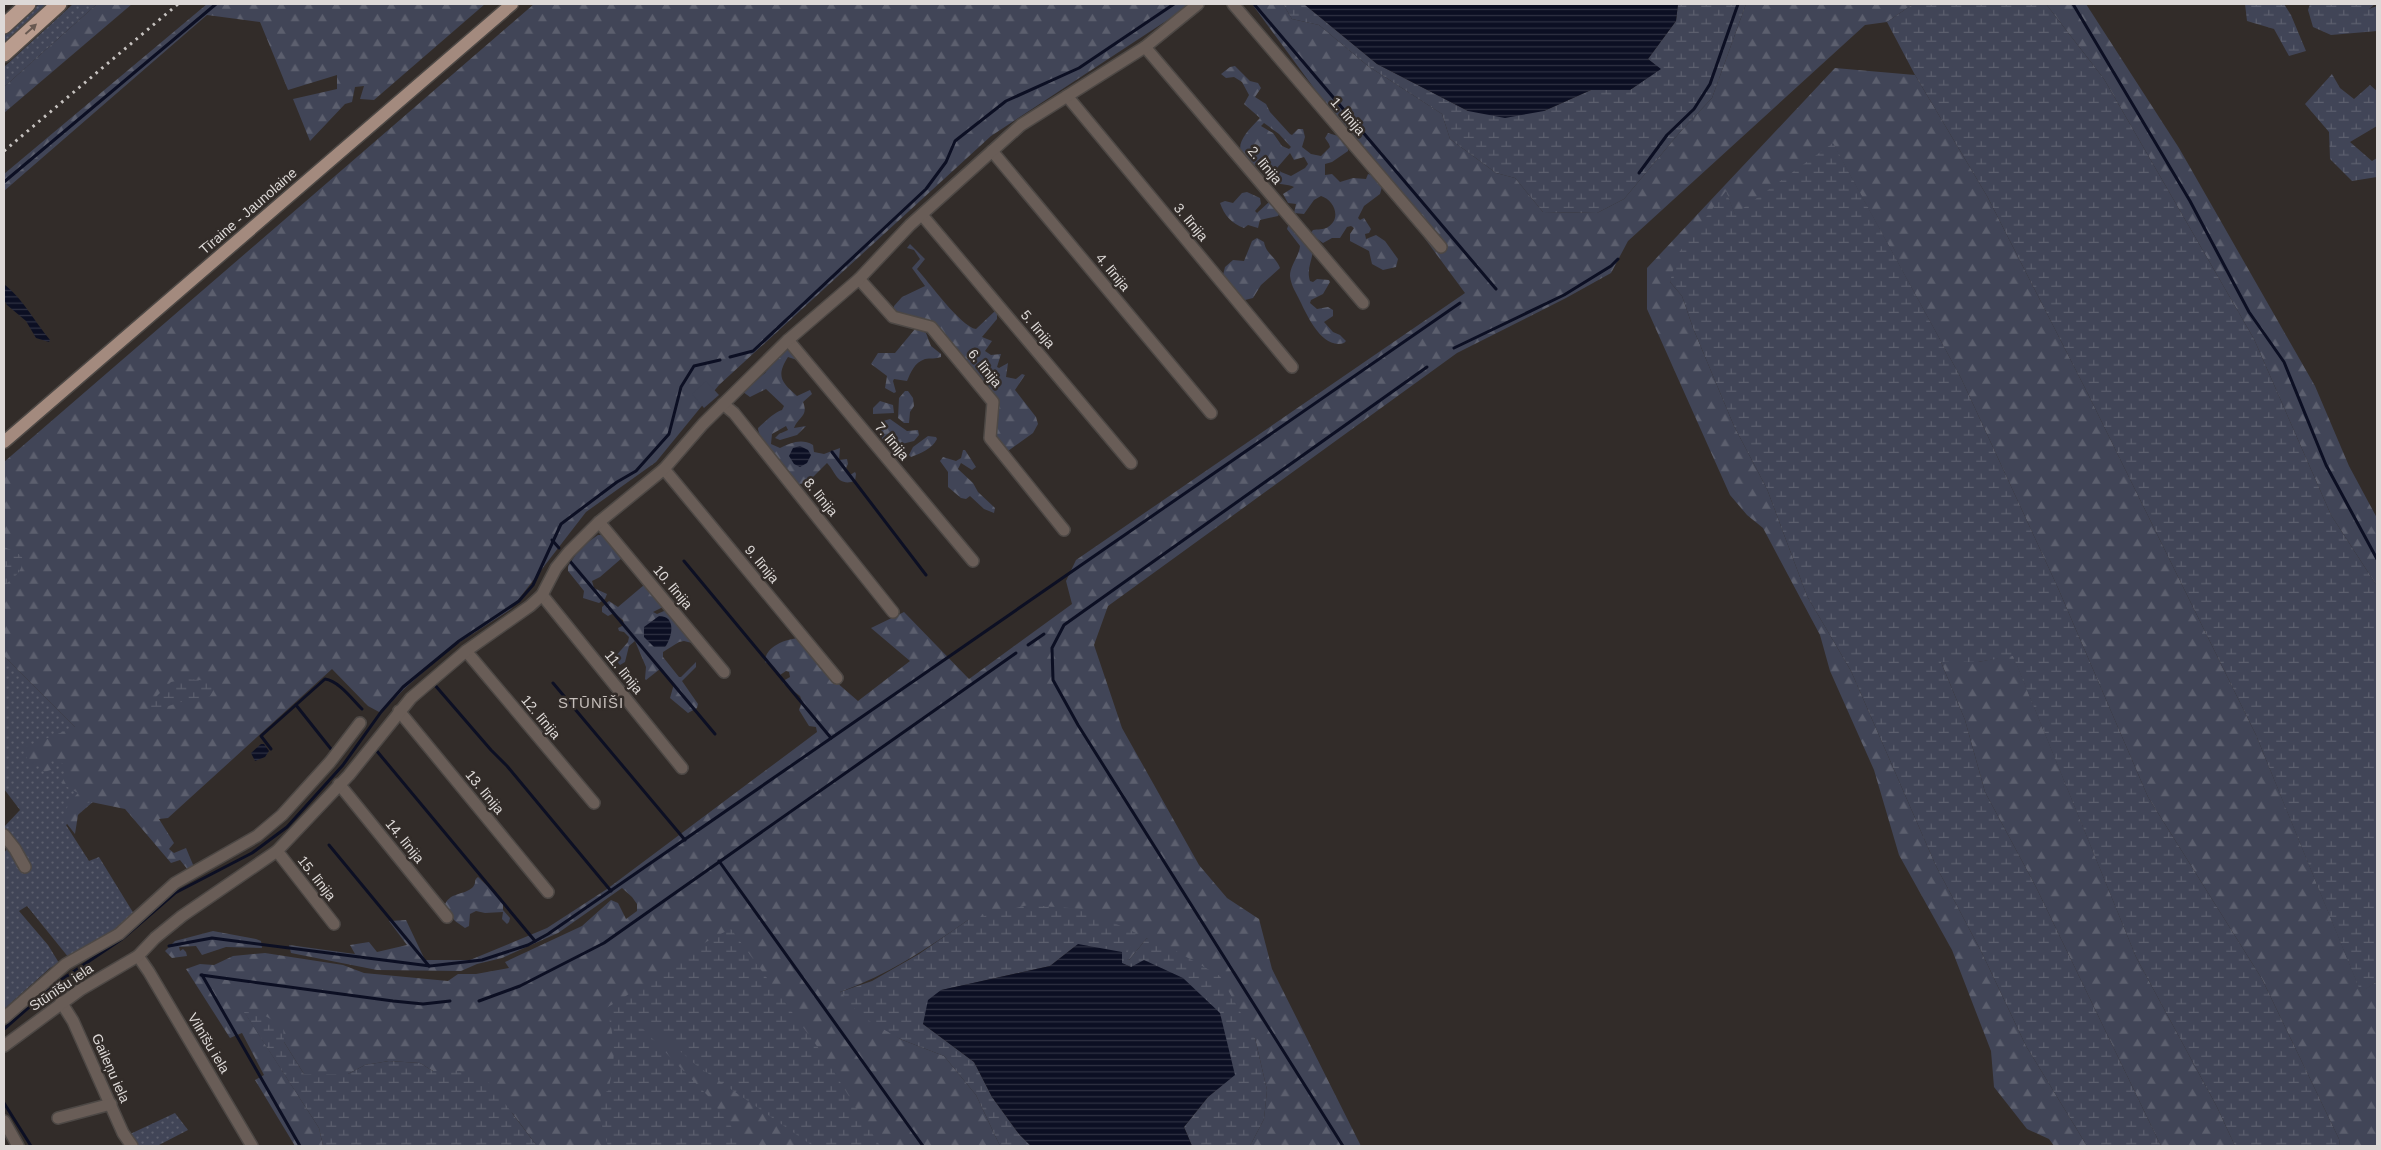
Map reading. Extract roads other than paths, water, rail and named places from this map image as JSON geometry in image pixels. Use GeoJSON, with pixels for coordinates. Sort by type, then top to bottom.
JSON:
{"type":"FeatureCollection","features":[{"type":"Feature","properties":{"kind":"highway"},"geometry":{"type":"LineString","coordinates":[[4,26],[28,4]]}},
{"type":"Feature","properties":{"kind":"highway"},"geometry":{"type":"LineString","coordinates":[[4,54],[59,4]]}},
{"type":"Feature","properties":{"kind":"main road","name":"Tīraine - Jaunolaine"},"geometry":{"type":"LineString","coordinates":[[4,442],[512,4]]}},
{"type":"Feature","properties":{"kind":"street"},"geometry":{"type":"LineString","coordinates":[[542,595],[556,568],[599,522],[664,469],[722,404],[788,340],[859,279],[910,225],[992,151],[1021,125],[1145,47],[1198,4]]}},
{"type":"Feature","properties":{"kind":"street","name":"1. līnija"},"geometry":{"type":"LineString","coordinates":[[1233,4],[1440,247]]}},
{"type":"Feature","properties":{"kind":"street","name":"2. līnija"},"geometry":{"type":"LineString","coordinates":[[1145,47],[1363,302]]}},
{"type":"Feature","properties":{"kind":"street","name":"3. līnija"},"geometry":{"type":"LineString","coordinates":[[1068,96],[1292,367]]}},
{"type":"Feature","properties":{"kind":"street","name":"4. līnija"},"geometry":{"type":"LineString","coordinates":[[992,151],[1211,412]]}},
{"type":"Feature","properties":{"kind":"street","name":"5. līnija"},"geometry":{"type":"LineString","coordinates":[[922,215],[1131,463]]}},
{"type":"Feature","properties":{"kind":"street","name":"6. līnija"},"geometry":{"type":"LineString","coordinates":[[859,279],[893,317],[931,327],[993,402],[990,438],[1064,530]]}},
{"type":"Feature","properties":{"kind":"street","name":"7. līnija"},"geometry":{"type":"LineString","coordinates":[[788,340],[973,561]]}},
{"type":"Feature","properties":{"kind":"street","name":"8. līnija"},"geometry":{"type":"LineString","coordinates":[[722,404],[734,413],[893,612]]}},
{"type":"Feature","properties":{"kind":"street","name":"9. līnija"},"geometry":{"type":"LineString","coordinates":[[664,469],[837,678]]}},
{"type":"Feature","properties":{"kind":"street","name":"10. līnija"},"geometry":{"type":"LineString","coordinates":[[599,522],[724,672]]}},
{"type":"Feature","properties":{"kind":"street","name":"Stūnīšu iela"},"geometry":{"type":"LineString","coordinates":[[4,1046],[62,1002],[138,956],[155,938],[182,916],[278,851],[339,784],[398,710],[426,683],[466,651],[530,606],[542,595]]}},
{"type":"Feature","properties":{"kind":"street","name":"11. līnija"},"geometry":{"type":"LineString","coordinates":[[542,595],[682,768]]}},
{"type":"Feature","properties":{"kind":"street","name":"12. līnija"},"geometry":{"type":"LineString","coordinates":[[466,651],[594,803]]}},
{"type":"Feature","properties":{"kind":"street","name":"13. līnija"},"geometry":{"type":"LineString","coordinates":[[398,710],[548,892]]}},
{"type":"Feature","properties":{"kind":"street"},"geometry":{"type":"LineString","coordinates":[[4,1018],[66,964],[119,934],[175,883],[257,836],[282,815],[350,738],[360,723]]}},
{"type":"Feature","properties":{"kind":"street","name":"14. līnija"},"geometry":{"type":"LineString","coordinates":[[339,784],[447,917]]}},
{"type":"Feature","properties":{"kind":"street"},"geometry":{"type":"LineString","coordinates":[[4,835],[15,849],[25,867]]}},
{"type":"Feature","properties":{"kind":"street","name":"15. līnija"},"geometry":{"type":"LineString","coordinates":[[278,851],[334,924]]}},
{"type":"Feature","properties":{"kind":"street","name":"Vilnīšu iela"},"geometry":{"type":"LineString","coordinates":[[138,956],[252,1146]]}},
{"type":"Feature","properties":{"kind":"street","name":"Gaileņu iela"},"geometry":{"type":"LineString","coordinates":[[62,1002],[73,1021],[123,1133],[132,1146]]}},
{"type":"Feature","properties":{"kind":"street"},"geometry":{"type":"LineString","coordinates":[[58,1118],[111,1104]]}},
{"type":"Feature","properties":{"kind":"street"},"geometry":{"type":"LineString","coordinates":[[4,1121],[18,1146]]}},
{"type":"Feature","properties":{"kind":"waterway"},"geometry":{"type":"LineString","coordinates":[[4,182],[216,4]]}},
{"type":"Feature","properties":{"kind":"waterway"},"geometry":{"type":"LineString","coordinates":[[730,357],[753,351],[926,189],[946,162],[955,141],[1006,101],[1079,68],[1174,4]]}},
{"type":"Feature","properties":{"kind":"waterway"},"geometry":{"type":"LineString","coordinates":[[1254,4],[1496,289]]}},
{"type":"Feature","properties":{"kind":"waterway"},"geometry":{"type":"LineString","coordinates":[[1639,173],[1667,135],[1694,109],[1710,84],[1738,4]]}},
{"type":"Feature","properties":{"kind":"waterway"},"geometry":{"type":"LineString","coordinates":[[2073,4],[2190,201],[2249,312],[2284,362],[2326,465],[2377,559]]}},
{"type":"Feature","properties":{"kind":"waterway"},"geometry":{"type":"LineString","coordinates":[[1454,348],[1564,295],[1611,266],[1618,259]]}},
{"type":"Feature","properties":{"kind":"waterway"},"geometry":{"type":"LineString","coordinates":[[169,946],[212,938],[430,966],[482,960],[528,945],[548,934],[1460,303]]}},
{"type":"Feature","properties":{"kind":"waterway"},"geometry":{"type":"LineString","coordinates":[[4,1029],[58,982],[122,939],[175,893],[252,853],[287,827],[343,765],[381,712],[403,687],[459,641],[519,601],[533,585],[561,524],[617,482],[636,471],[669,434],[681,387],[694,366],[720,360]]}},
{"type":"Feature","properties":{"kind":"waterway"},"geometry":{"type":"LineString","coordinates":[[1343,1146],[1078,725],[1053,680],[1052,648],[1064,625],[1427,367]]}},
{"type":"Feature","properties":{"kind":"waterway"},"geometry":{"type":"LineString","coordinates":[[832,452],[926,575]]}},
{"type":"Feature","properties":{"kind":"waterway"},"geometry":{"type":"LineString","coordinates":[[552,540],[559,548]]}},
{"type":"Feature","properties":{"kind":"waterway"},"geometry":{"type":"LineString","coordinates":[[569,560],[715,734]]}},
{"type":"Feature","properties":{"kind":"waterway"},"geometry":{"type":"LineString","coordinates":[[684,561],[831,738]]}},
{"type":"Feature","properties":{"kind":"waterway"},"geometry":{"type":"LineString","coordinates":[[1028,645],[1044,634]]}},
{"type":"Feature","properties":{"kind":"waterway"},"geometry":{"type":"LineString","coordinates":[[479,1001],[520,986],[604,943],[1016,653]]}},
{"type":"Feature","properties":{"kind":"waterway"},"geometry":{"type":"LineString","coordinates":[[271,749],[261,736],[325,679],[340,687],[362,709]]}},
{"type":"Feature","properties":{"kind":"waterway"},"geometry":{"type":"LineString","coordinates":[[553,683],[685,840]]}},
{"type":"Feature","properties":{"kind":"waterway"},"geometry":{"type":"LineString","coordinates":[[434,684],[507,766],[611,891]]}},
{"type":"Feature","properties":{"kind":"waterway"},"geometry":{"type":"LineString","coordinates":[[296,705],[331,749]]}},
{"type":"Feature","properties":{"kind":"waterway"},"geometry":{"type":"LineString","coordinates":[[376,750],[535,941]]}},
{"type":"Feature","properties":{"kind":"waterway"},"geometry":{"type":"LineString","coordinates":[[329,845],[429,966]]}},
{"type":"Feature","properties":{"kind":"waterway"},"geometry":{"type":"LineString","coordinates":[[719,861],[923,1146]]}},
{"type":"Feature","properties":{"kind":"waterway"},"geometry":{"type":"LineString","coordinates":[[201,975],[393,1001],[423,1004],[450,1001]]}},
{"type":"Feature","properties":{"kind":"waterway"},"geometry":{"type":"LineString","coordinates":[[202,975],[300,1146]]}},
{"type":"Feature","properties":{"kind":"waterway"},"geometry":{"type":"LineString","coordinates":[[4,1103],[31,1146]]}},
{"type":"Feature","properties":{"kind":"railway"},"geometry":{"type":"LineString","coordinates":[[4,151],[178,4]]}},
{"type":"Feature","properties":{"kind":"district","name":"STŪNĪŠI"},"geometry":{"type":"Point","coordinates":[591,702]}}]}
